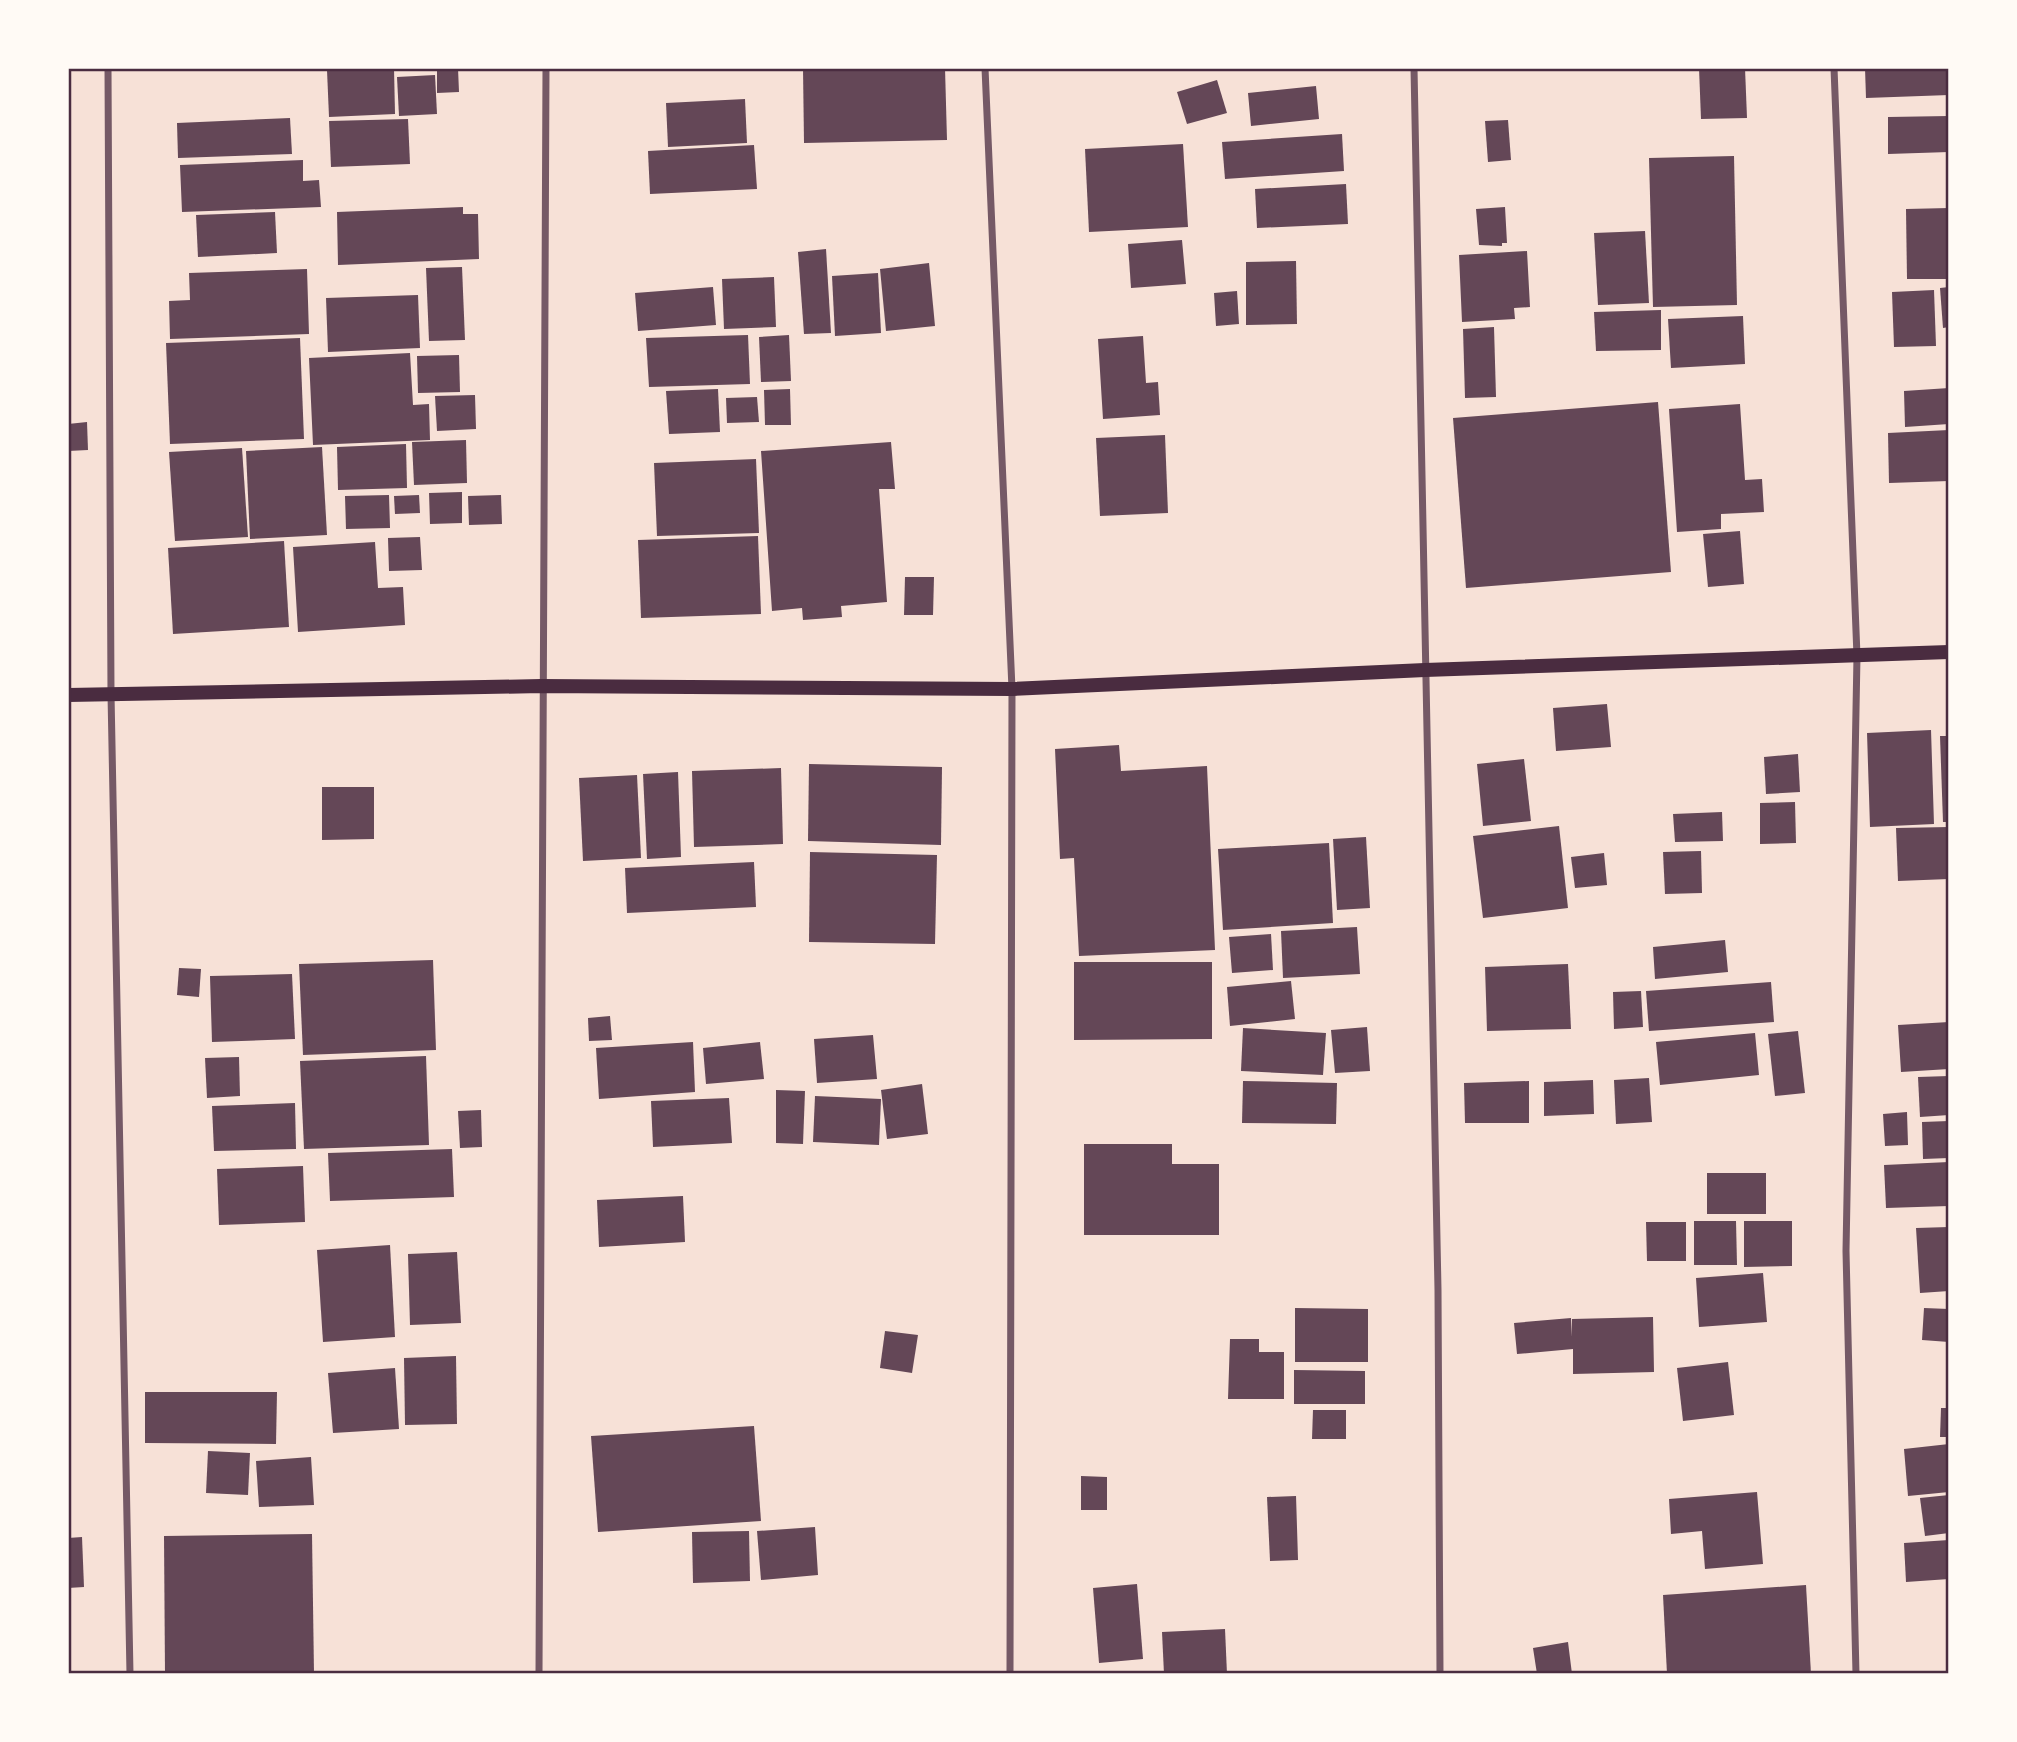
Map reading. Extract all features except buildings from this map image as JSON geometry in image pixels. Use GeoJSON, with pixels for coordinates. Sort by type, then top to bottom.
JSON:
{"type":"FeatureCollection","features":[{"type":"Feature","properties":{"kind":"main road"},"geometry":{"type":"LineString","coordinates":[[68,695],[541,686],[1012,689],[1425,670],[1949,652]]}},
{"type":"Feature","properties":{"kind":"street"},"geometry":{"type":"LineString","coordinates":[[108,68],[111,694],[130,1674]]}},
{"type":"Feature","properties":{"kind":"street"},"geometry":{"type":"LineString","coordinates":[[539,1674],[541,686],[546,68]]}},
{"type":"Feature","properties":{"kind":"street"},"geometry":{"type":"LineString","coordinates":[[985,68],[1012,689],[1010,1674]]}},
{"type":"Feature","properties":{"kind":"street"},"geometry":{"type":"LineString","coordinates":[[1414,68],[1438,1290],[1440,1674]]}},
{"type":"Feature","properties":{"kind":"street"},"geometry":{"type":"LineString","coordinates":[[1834,68],[1857,656],[1846,1251],[1856,1674]]}}]}
